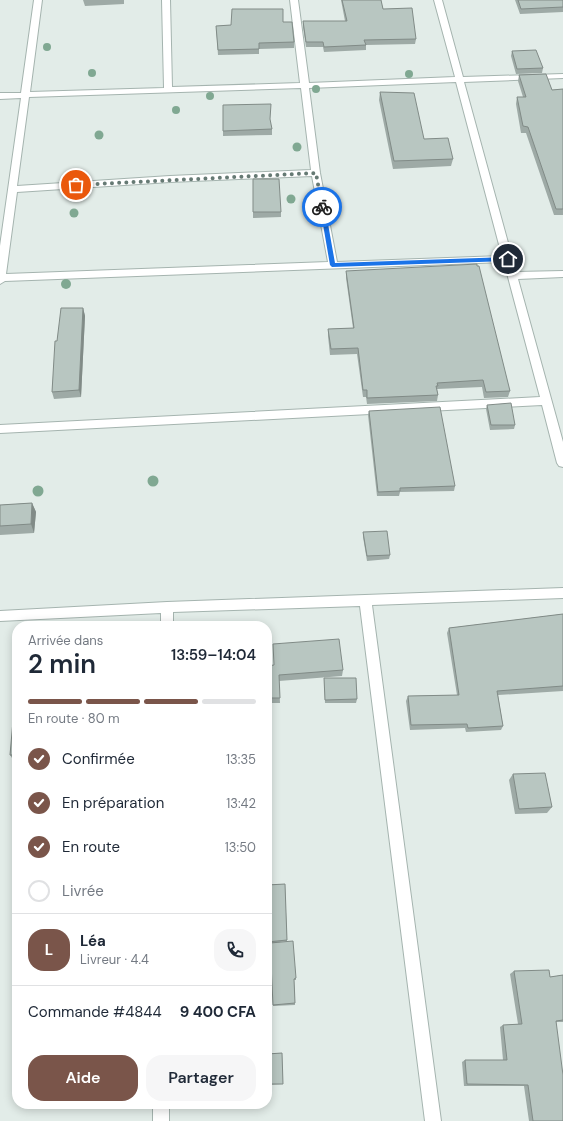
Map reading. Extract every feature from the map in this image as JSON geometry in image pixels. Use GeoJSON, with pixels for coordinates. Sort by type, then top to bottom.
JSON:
{"type":"FeatureCollection","features":[{"type":"Feature","properties":{"kind":"street"},"geometry":{"type":"LineString","coordinates":[[38,0],[0,280],[332,265],[508,259]]}},
{"type":"Feature","properties":{"kind":"street"},"geometry":{"type":"LineString","coordinates":[[166,0],[168,90]]}},
{"type":"Feature","properties":{"kind":"street"},"geometry":{"type":"LineString","coordinates":[[294,0],[316,173],[332,265]]}},
{"type":"Feature","properties":{"kind":"street"},"geometry":{"type":"LineString","coordinates":[[438,0],[563,463]]}},
{"type":"Feature","properties":{"kind":"street"},"geometry":{"type":"LineString","coordinates":[[0,96],[563,76]]}},
{"type":"Feature","properties":{"kind":"street"},"geometry":{"type":"LineString","coordinates":[[13,189],[170,179],[316,173]]}},
{"type":"Feature","properties":{"kind":"street"},"geometry":{"type":"LineString","coordinates":[[513,276],[563,274]]}},
{"type":"Feature","properties":{"kind":"street"},"geometry":{"type":"LineString","coordinates":[[0,429],[546,401]]}},
{"type":"Feature","properties":{"kind":"street"},"geometry":{"type":"LineString","coordinates":[[0,616],[167,607],[563,593]]}},
{"type":"Feature","properties":{"kind":"street"},"geometry":{"type":"LineString","coordinates":[[365,600],[433,1121]]}},
{"type":"Feature","properties":{"kind":"street"},"geometry":{"type":"LineString","coordinates":[[167,607],[167,621]]}},
{"type":"Feature","properties":{"kind":"street"},"geometry":{"type":"LineString","coordinates":[[161,1109],[161,1121]]}},
{"type":"Feature","properties":{"kind":"building"},"geometry":{"type":"Polygon","coordinates":[[[342,0],[381,0],[383,9],[412,8],[416,39],[364,40],[366,45],[324,47],[323,42],[306,42],[303,21],[347,21],[342,0]]]}},
{"type":"Feature","properties":{"kind":"building"},"geometry":{"type":"Polygon","coordinates":[[[518,0],[563,0],[563,7],[521,9],[518,0]]]}},
{"type":"Feature","properties":{"kind":"building"},"geometry":{"type":"Polygon","coordinates":[[[232,9],[283,9],[283,22],[292,22],[294,42],[259,43],[259,49],[218,50],[216,26],[231,25],[232,9]]]}},
{"type":"Feature","properties":{"kind":"building"},"geometry":{"type":"Polygon","coordinates":[[[536,50],[543,68],[517,69],[512,51],[536,50]]]}},
{"type":"Feature","properties":{"kind":"building"},"geometry":{"type":"Polygon","coordinates":[[[546,74],[552,90],[563,89],[563,209],[556,209],[528,127],[523,126],[517,97],[526,97],[519,75],[546,74]]]}},
{"type":"Feature","properties":{"kind":"building"},"geometry":{"type":"Polygon","coordinates":[[[380,92],[414,93],[424,139],[448,138],[453,159],[394,161],[380,92]]]}},
{"type":"Feature","properties":{"kind":"building"},"geometry":{"type":"Polygon","coordinates":[[[271,104],[270,119],[272,129],[223,131],[223,105],[271,104]]]}},
{"type":"Feature","properties":{"kind":"building"},"geometry":{"type":"Polygon","coordinates":[[[253,179],[279,179],[281,212],[253,212],[253,179]]]}},
{"type":"Feature","properties":{"kind":"building"},"geometry":{"type":"Polygon","coordinates":[[[477,264],[477,266],[479,266],[510,391],[486,392],[483,380],[437,383],[438,386],[436,386],[438,395],[367,398],[367,390],[363,390],[358,348],[331,349],[328,329],[354,328],[346,271],[477,264]]]}},
{"type":"Feature","properties":{"kind":"building"},"geometry":{"type":"Polygon","coordinates":[[[61,308],[83,308],[79,390],[52,392],[55,341],[57,341],[61,308]]]}},
{"type":"Feature","properties":{"kind":"building"},"geometry":{"type":"Polygon","coordinates":[[[511,403],[515,425],[491,425],[487,405],[511,403]]]}},
{"type":"Feature","properties":{"kind":"building"},"geometry":{"type":"Polygon","coordinates":[[[440,407],[455,486],[400,488],[400,491],[378,492],[369,411],[440,407]]]}},
{"type":"Feature","properties":{"kind":"building"},"geometry":{"type":"Polygon","coordinates":[[[32,503],[31,524],[0,526],[0,505],[32,503]]]}},
{"type":"Feature","properties":{"kind":"building"},"geometry":{"type":"Polygon","coordinates":[[[387,531],[390,555],[367,556],[363,532],[387,531]]]}},
{"type":"Feature","properties":{"kind":"building"},"geometry":{"type":"Polygon","coordinates":[[[563,614],[563,686],[497,691],[503,726],[468,728],[467,724],[411,725],[408,696],[459,695],[449,628],[563,614]]]}},
{"type":"Feature","properties":{"kind":"building"},"geometry":{"type":"Polygon","coordinates":[[[339,639],[343,670],[279,675],[280,698],[272,698],[272,665],[274,665],[273,644],[339,639]]]}},
{"type":"Feature","properties":{"kind":"building"},"geometry":{"type":"Polygon","coordinates":[[[324,678],[356,678],[357,699],[325,700],[324,678]]]}},
{"type":"Feature","properties":{"kind":"building"},"geometry":{"type":"Polygon","coordinates":[[[12,732],[12,755],[10,755],[12,732]]]}},
{"type":"Feature","properties":{"kind":"building"},"geometry":{"type":"Polygon","coordinates":[[[545,773],[552,807],[519,809],[513,774],[545,773]]]}},
{"type":"Feature","properties":{"kind":"building"},"geometry":{"type":"Polygon","coordinates":[[[285,884],[287,940],[272,942],[272,885],[285,884]]]}},
{"type":"Feature","properties":{"kind":"building"},"geometry":{"type":"Polygon","coordinates":[[[293,941],[296,978],[294,979],[295,1003],[273,1005],[272,943],[293,941]]]}},
{"type":"Feature","properties":{"kind":"building"},"geometry":{"type":"Polygon","coordinates":[[[549,970],[550,977],[563,975],[563,1020],[556,1021],[563,1075],[563,1121],[533,1121],[528,1085],[467,1084],[465,1060],[507,1060],[503,1025],[522,1024],[514,971],[549,970]]]}},
{"type":"Feature","properties":{"kind":"building"},"geometry":{"type":"Polygon","coordinates":[[[282,1053],[283,1084],[272,1084],[272,1054],[282,1053]]]}},
{"type":"Feature","properties":{"kind":"way so far"},"geometry":{"type":"LineString","coordinates":[[76,185],[170,179],[316,173],[322,207]]}},
{"type":"Feature","properties":{"kind":"route"},"geometry":{"type":"LineString","coordinates":[[322,207],[332,265],[508,259]]}}]}
